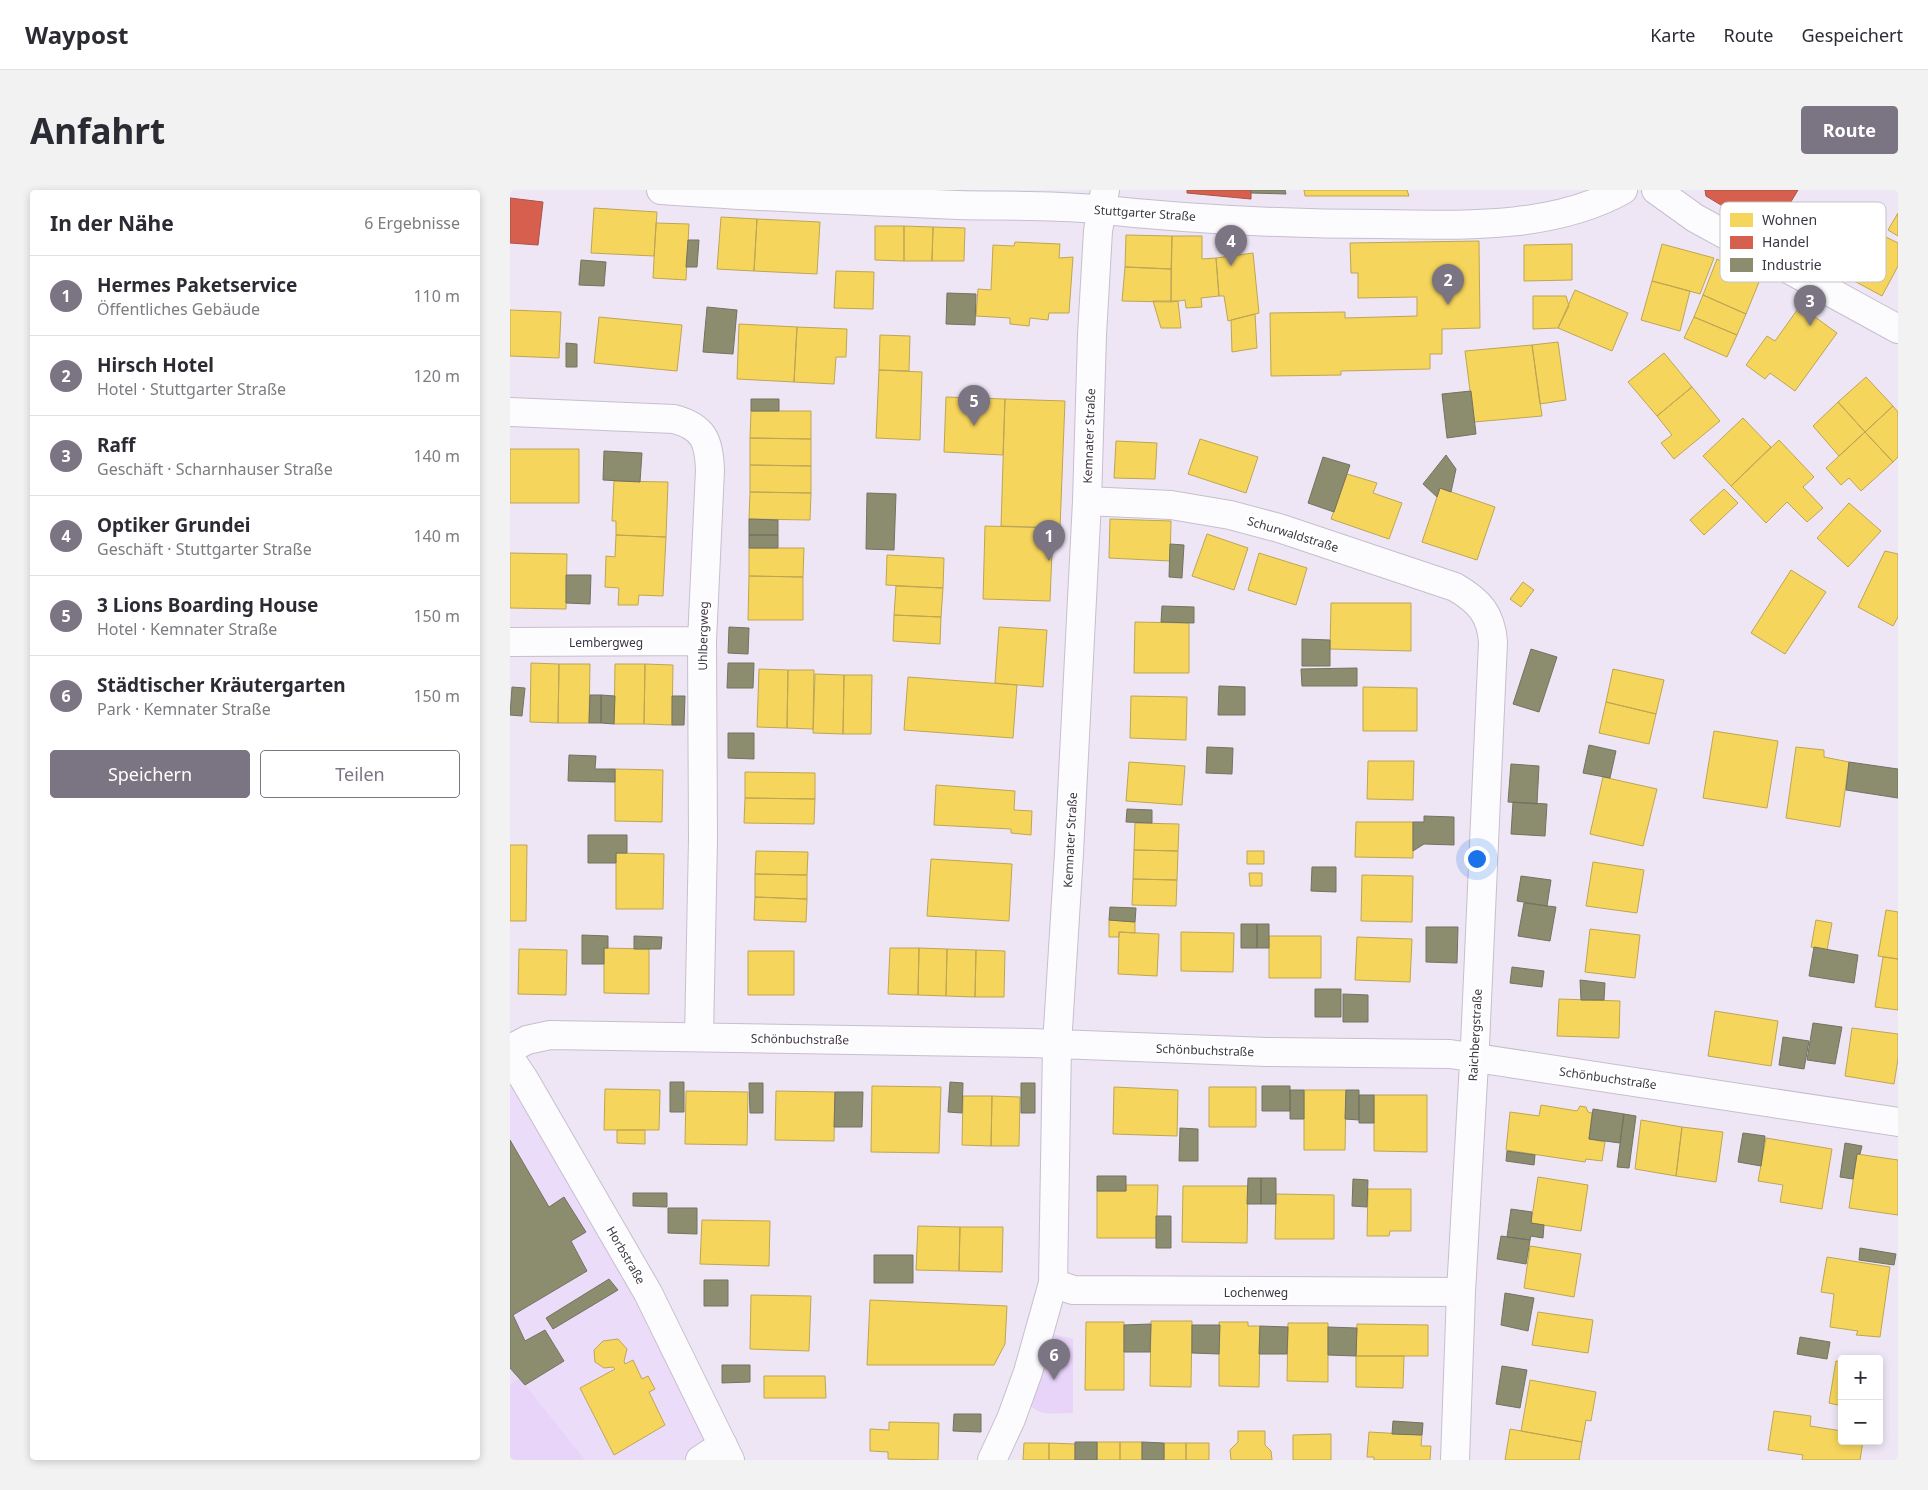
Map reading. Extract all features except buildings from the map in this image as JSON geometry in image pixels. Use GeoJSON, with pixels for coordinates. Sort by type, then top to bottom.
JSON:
{"type":"FeatureCollection","features":[{"type":"Feature","properties":{"kind":"street","name":"Stuttgarter Straße"},"geometry":{"type":"LineString","coordinates":[[661,190],[1102,200],[1329,224],[1498,223],[1582,209],[1623,190]]}},
{"type":"Feature","properties":{"kind":"street"},"geometry":{"type":"LineString","coordinates":[[1656,190],[1695,218],[1720,232]]}},
{"type":"Feature","properties":{"kind":"street","name":"Kemnater Straße"},"geometry":{"type":"LineString","coordinates":[[992,1460],[1011,1419],[1028,1372],[1053,1283],[1057,1045],[1087,501],[1092,335],[1102,200]]}},
{"type":"Feature","properties":{"kind":"street"},"geometry":{"type":"LineString","coordinates":[[1812,282],[1898,329]]}},
{"type":"Feature","properties":{"kind":"street","name":"Uhlbergweg"},"geometry":{"type":"LineString","coordinates":[[510,412],[674,419],[691,423],[702,434],[709,449],[710,470],[702,641],[703,840],[699,1037]]}},
{"type":"Feature","properties":{"kind":"street","name":"Schurwaldstraße"},"geometry":{"type":"LineString","coordinates":[[1087,501],[1198,509],[1279,528],[1455,587],[1474,600],[1484,612]]}},
{"type":"Feature","properties":{"kind":"street","name":"Raichbergstraße"},"geometry":{"type":"LineString","coordinates":[[1455,1460],[1461,1292],[1493,642],[1492,625],[1484,612]]}},
{"type":"Feature","properties":{"kind":"street","name":"Lembergweg"},"geometry":{"type":"LineString","coordinates":[[510,642],[702,641]]}},
{"type":"Feature","properties":{"kind":"street","name":"Schönbuchstraße"},"geometry":{"type":"LineString","coordinates":[[510,1049],[527,1040],[550,1035],[1057,1045],[1267,1052],[1450,1054],[1898,1122]]}},
{"type":"Feature","properties":{"kind":"street","name":"Horbstraße"},"geometry":{"type":"LineString","coordinates":[[510,1058],[524,1078],[648,1293],[726,1453]]}},
{"type":"Feature","properties":{"kind":"street","name":"Lochenweg"},"geometry":{"type":"LineString","coordinates":[[1053,1283],[1073,1290],[1461,1292]]}},
{"type":"Feature","properties":{"kind":"street"},"geometry":{"type":"LineString","coordinates":[[700,1460],[726,1453]]}},
{"type":"Feature","properties":{"kind":"shaded area"},"geometry":{"type":"Polygon","coordinates":[[[510,1066],[717,1442],[693,1460],[510,1460],[510,1066]]]}},
{"type":"Feature","properties":{"kind":"shaded area"},"geometry":{"type":"Polygon","coordinates":[[[1049,1333],[1073,1339],[1073,1413],[1044,1413],[1030,1405],[1049,1333]]]}},
{"type":"Feature","properties":{"kind":"shaded area"},"geometry":{"type":"Polygon","coordinates":[[[519,1379],[585,1460],[510,1460],[510,1385],[519,1379]]]}},
{"type":"Feature","properties":{"kind":"place","name":"Optiker Grundei"},"geometry":{"type":"Point","coordinates":[1231,266]}},
{"type":"Feature","properties":{"kind":"place","name":"Hirsch Hotel"},"geometry":{"type":"Point","coordinates":[1448,305]}},
{"type":"Feature","properties":{"kind":"place","name":"Raff"},"geometry":{"type":"Point","coordinates":[1810,326]}},
{"type":"Feature","properties":{"kind":"place","name":"3 Lions Boarding House"},"geometry":{"type":"Point","coordinates":[974,426]}},
{"type":"Feature","properties":{"kind":"place","name":"Hermes Paketservice"},"geometry":{"type":"Point","coordinates":[1049,561]}},
{"type":"Feature","properties":{"kind":"place","name":"Städtischer Kräutergarten"},"geometry":{"type":"Point","coordinates":[1054,1380]}}]}
